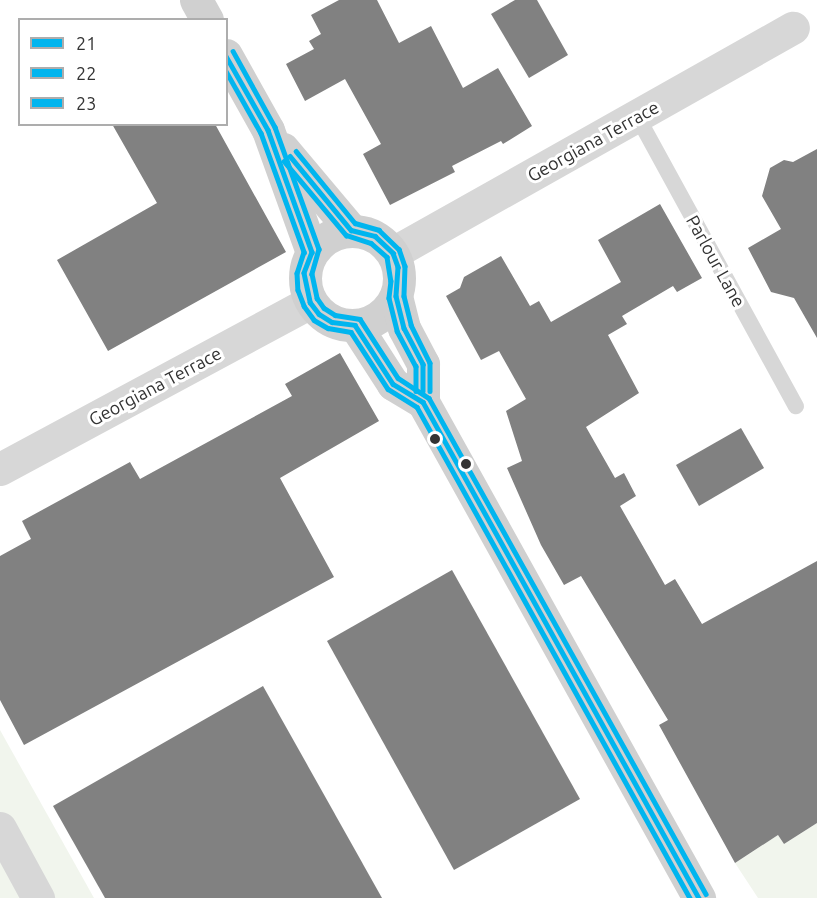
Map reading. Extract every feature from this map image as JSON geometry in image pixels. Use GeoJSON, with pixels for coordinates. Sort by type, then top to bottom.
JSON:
{"type":"FeatureCollection","features":[{"type":"Feature","properties":{"kind":"street"},"geometry":{"type":"LineString","coordinates":[[196,0],[206,18]]}},
{"type":"Feature","properties":{"kind":"street","name":"Georgiana Terrace"},"geometry":{"type":"LineString","coordinates":[[393,253],[793,28]]}},
{"type":"Feature","properties":{"kind":"street"},"geometry":{"type":"LineString","coordinates":[[228,59],[268,130],[312,252]]}},
{"type":"Feature","properties":{"kind":"street"},"geometry":{"type":"LineString","coordinates":[[268,130],[351,230]]}},
{"type":"Feature","properties":{"kind":"street"},"geometry":{"type":"LineString","coordinates":[[351,230],[375,236],[393,253],[398,267],[399,282],[396,296],[388,309],[377,318],[356,325],[332,322],[320,314],[310,302],[304,273],[312,252],[327,237],[351,230]]}},
{"type":"Feature","properties":{"kind":"street"},"geometry":{"type":"LineString","coordinates":[[396,296],[404,328],[423,364],[423,402],[699,898]]}},
{"type":"Feature","properties":{"kind":"street","name":"Georgiana Terrace"},"geometry":{"type":"LineString","coordinates":[[0,470],[310,302]]}},
{"type":"Feature","properties":{"kind":"street"},"geometry":{"type":"LineString","coordinates":[[356,325],[393,384],[423,402]]}},
{"type":"Feature","properties":{"kind":"street"},"geometry":{"type":"LineString","coordinates":[[0,828],[38,898]]}},
{"type":"Feature","properties":{"kind":"lane","name":"Parlour Lane"},"geometry":{"type":"LineString","coordinates":[[637,116],[796,406]]}},
{"type":"Feature","properties":{"kind":"shaded area"},"geometry":{"type":"Polygon","coordinates":[[[0,730],[94,898],[0,898],[0,730]]]}},
{"type":"Feature","properties":{"kind":"shaded area"},"geometry":{"type":"Polygon","coordinates":[[[817,823],[817,898],[758,898],[735,863],[778,835],[784,844],[817,823]]]}},
{"type":"Feature","properties":{"kind":"building"},"geometry":{"type":"Polygon","coordinates":[[[339,0],[377,0],[399,43],[431,26],[463,88],[498,68],[532,126],[503,144],[501,141],[452,166],[455,172],[390,205],[363,154],[381,144],[345,79],[305,101],[286,64],[314,49],[309,41],[321,34],[311,15],[339,0]]]}},
{"type":"Feature","properties":{"kind":"building"},"geometry":{"type":"Polygon","coordinates":[[[515,0],[537,0],[568,55],[529,78],[491,14],[515,0]]]}},
{"type":"Feature","properties":{"kind":"building"},"geometry":{"type":"Polygon","coordinates":[[[113,126],[216,126],[286,252],[108,351],[57,260],[157,203],[113,126]]]}},
{"type":"Feature","properties":{"kind":"building"},"geometry":{"type":"Polygon","coordinates":[[[817,149],[817,338],[794,298],[771,292],[748,248],[781,229],[762,196],[770,168],[784,160],[793,162],[817,149]]]}},
{"type":"Feature","properties":{"kind":"building"},"geometry":{"type":"Polygon","coordinates":[[[660,204],[702,278],[677,292],[673,286],[622,316],[627,324],[608,335],[639,393],[586,427],[615,478],[624,473],[636,496],[620,506],[665,585],[675,579],[702,624],[817,561],[817,823],[784,844],[778,835],[735,863],[659,725],[668,720],[581,576],[564,585],[541,545],[507,468],[522,461],[506,411],[526,399],[499,351],[481,360],[446,296],[460,288],[464,277],[501,256],[530,306],[539,301],[551,322],[621,282],[598,240],[660,204]]]}},
{"type":"Feature","properties":{"kind":"building"},"geometry":{"type":"Polygon","coordinates":[[[340,353],[379,421],[280,478],[334,577],[24,745],[0,700],[0,556],[31,539],[22,521],[130,462],[140,479],[292,396],[285,384],[340,353]]]}},
{"type":"Feature","properties":{"kind":"building"},"geometry":{"type":"Polygon","coordinates":[[[741,428],[764,468],[699,506],[676,465],[741,428]]]}},
{"type":"Feature","properties":{"kind":"building"},"geometry":{"type":"Polygon","coordinates":[[[452,570],[580,799],[454,870],[327,641],[452,570]]]}},
{"type":"Feature","properties":{"kind":"building"},"geometry":{"type":"Polygon","coordinates":[[[263,686],[382,898],[105,898],[53,806],[263,686]]]}},
{"type":"Feature","properties":{"kind":"transit line","name":"23"},"geometry":{"type":"LineString","coordinates":[[233,51],[275,127],[319,249],[312,274],[317,298],[324,308],[335,315],[360,319],[398,378],[429,398],[706,894]]}},
{"type":"Feature","properties":{"kind":"transit line","name":"21"},"geometry":{"type":"LineString","coordinates":[[228,60],[268,130],[312,252],[304,273],[310,302],[319,314],[332,322],[355,325],[393,384],[423,402],[699,898]]}},
{"type":"Feature","properties":{"kind":"transit line","name":"22"},"geometry":{"type":"LineString","coordinates":[[228,75],[261,133],[304,252],[297,273],[298,290],[304,306],[314,320],[328,328],[351,332],[388,389],[417,407],[690,898]]}},
{"type":"Feature","properties":{"kind":"transit line","name":"23"},"geometry":{"type":"LineString","coordinates":[[296,151],[355,223],[379,230],[399,249],[405,266],[404,296],[411,325],[430,363],[430,391]]}},
{"type":"Feature","properties":{"kind":"transit line","name":"21"},"geometry":{"type":"LineString","coordinates":[[290,156],[351,230],[375,236],[393,253],[398,267],[396,296],[404,328],[423,364],[423,391]]}},
{"type":"Feature","properties":{"kind":"transit line","name":"22"},"geometry":{"type":"LineString","coordinates":[[284,161],[346,235],[371,243],[387,257],[391,281],[389,298],[397,331],[416,366],[416,391]]}}]}
